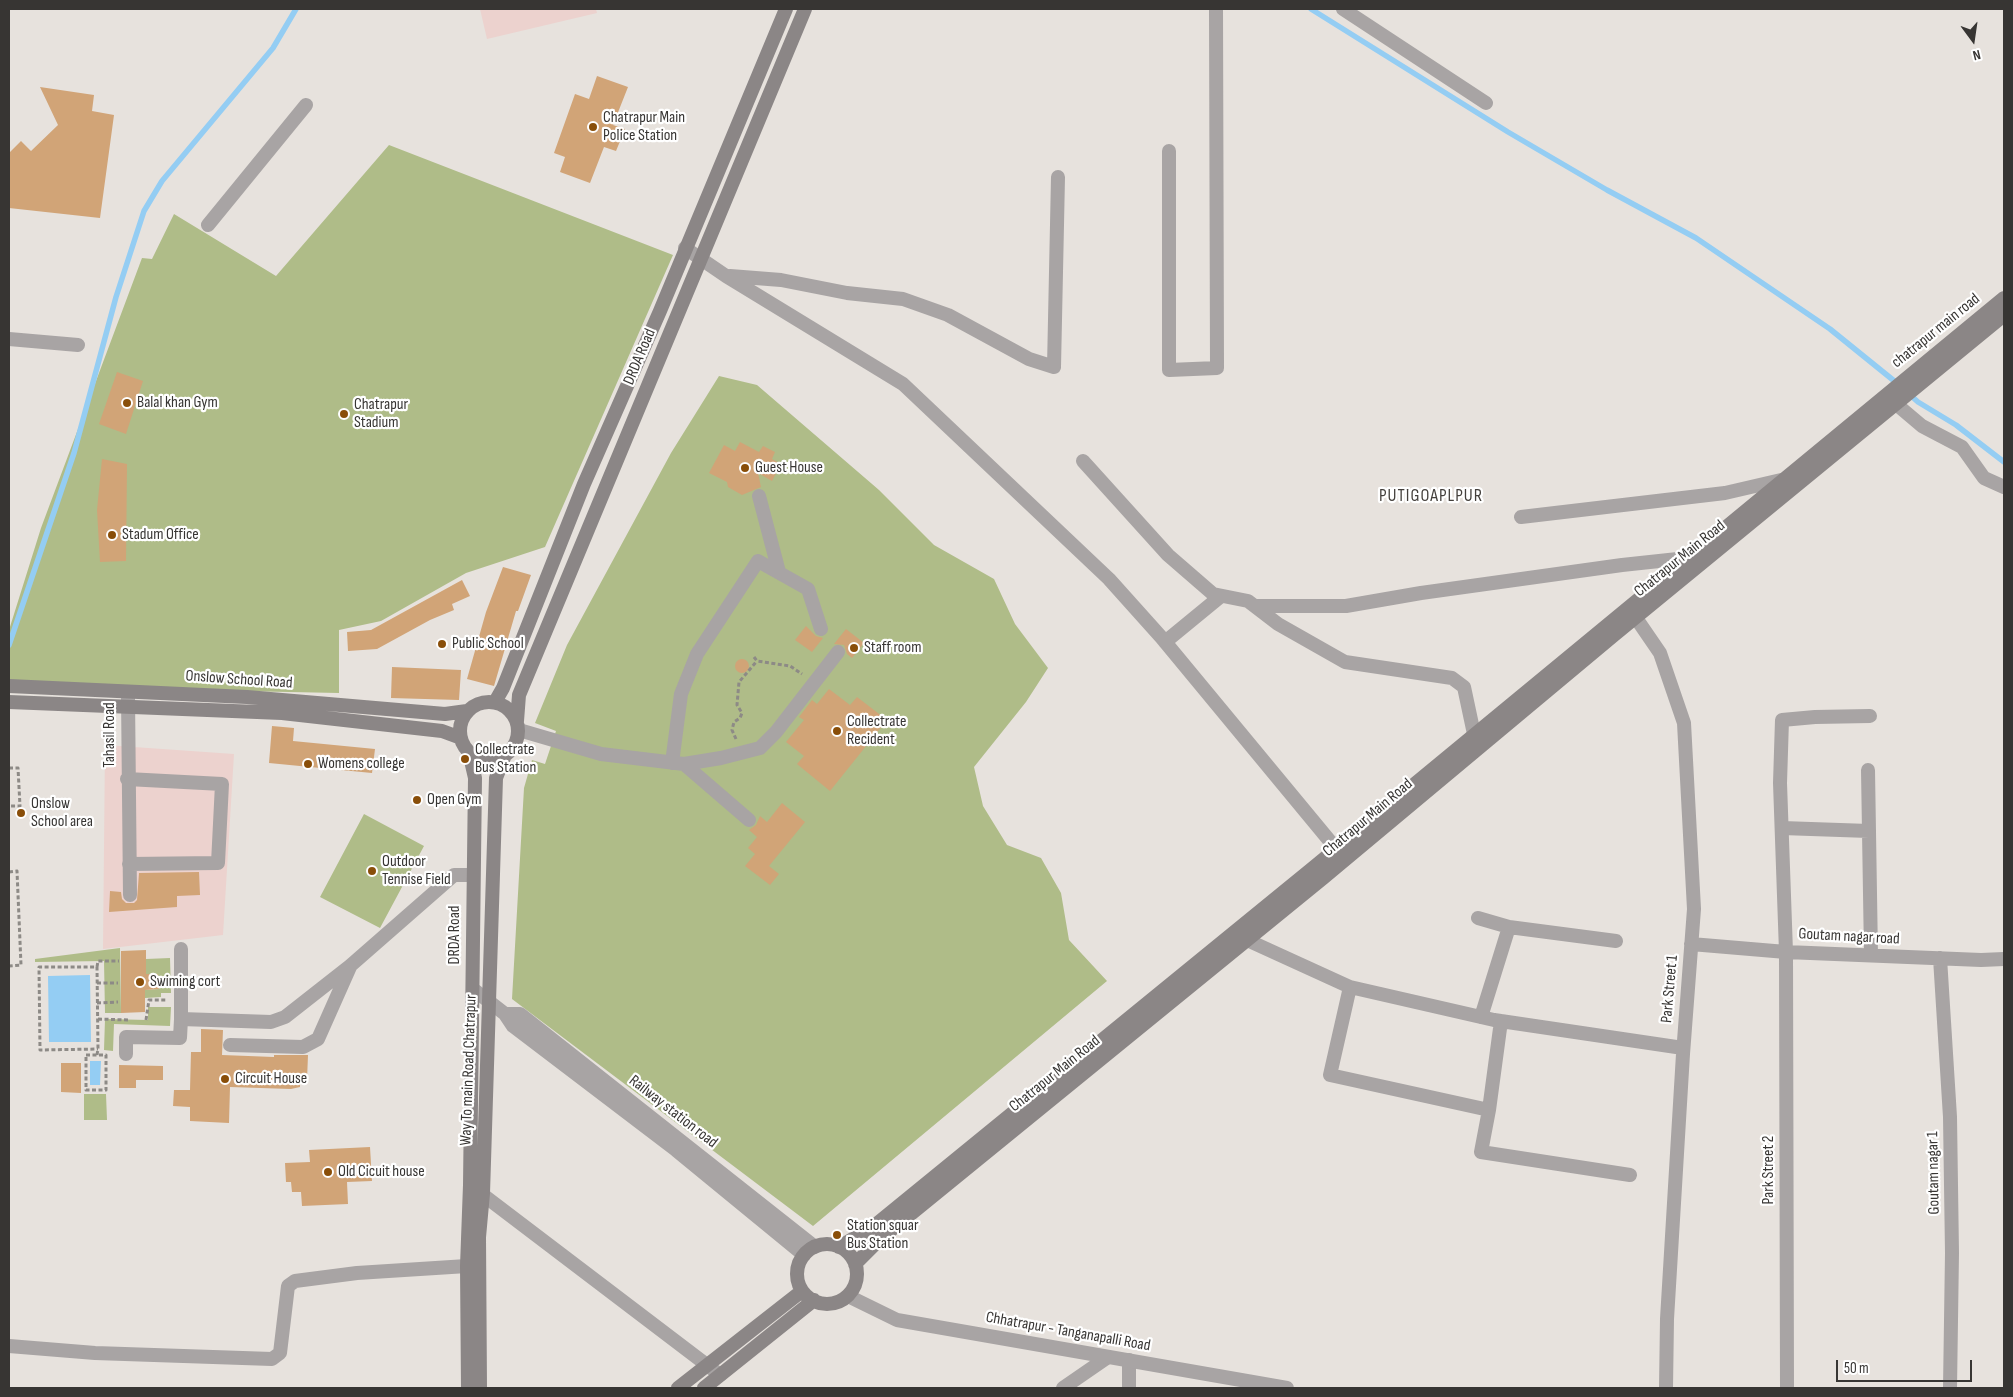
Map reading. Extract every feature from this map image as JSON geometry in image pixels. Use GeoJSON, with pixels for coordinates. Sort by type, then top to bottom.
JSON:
{"type":"FeatureCollection","features":[{"type":"Feature","properties":{"kind":"main road","name":"DRDA Road"},"geometry":{"type":"LineString","coordinates":[[495,702],[504,688],[584,484],[686,248],[786,9]]}},
{"type":"Feature","properties":{"kind":"main road","name":"DRDA Road"},"geometry":{"type":"LineString","coordinates":[[518,726],[519,695],[805,9]]}},
{"type":"Feature","properties":{"kind":"main road","name":"chatrapur main road"},"geometry":{"type":"LineString","coordinates":[[1904,393],[2004,298]]}},
{"type":"Feature","properties":{"kind":"main road","name":"chatrapur main road"},"geometry":{"type":"LineString","coordinates":[[1904,393],[2004,316]]}},
{"type":"Feature","properties":{"kind":"main road","name":"chatrapur main road"},"geometry":{"type":"LineString","coordinates":[[1891,390],[1904,393]]}},
{"type":"Feature","properties":{"kind":"main road","name":"Chatrapur Main Road"},"geometry":{"type":"LineString","coordinates":[[1785,486],[1891,390]]}},
{"type":"Feature","properties":{"kind":"main road","name":"Chatrapur Main Road"},"geometry":{"type":"LineString","coordinates":[[1341,854],[1474,734],[1631,613],[1785,486],[1904,393]]}},
{"type":"Feature","properties":{"kind":"main road","name":"Chatrapur Main Road"},"geometry":{"type":"LineString","coordinates":[[855,1264],[880,1239],[1341,854],[1474,753],[1631,613]]}},
{"type":"Feature","properties":{"kind":"main road","name":"Onslow School Road"},"geometry":{"type":"LineString","coordinates":[[9,686],[247,697],[445,714],[467,711]]}},
{"type":"Feature","properties":{"kind":"main road","name":"Onslow School Road"},"geometry":{"type":"LineString","coordinates":[[9,702],[282,713],[442,731],[461,738]]}},
{"type":"Feature","properties":{"kind":"main road"},"geometry":{"type":"LineString","coordinates":[[484,702],[495,702],[507,707],[518,726],[513,748],[506,755],[489,760],[469,752],[461,738],[462,720],[467,711],[475,705],[484,702]]}},
{"type":"Feature","properties":{"kind":"main road","name":"DRDA Road"},"geometry":{"type":"LineString","coordinates":[[469,752],[475,778],[472,1030]]}},
{"type":"Feature","properties":{"kind":"main road","name":"Way To main Road Chatrapur"},"geometry":{"type":"LineString","coordinates":[[480,1388],[479,1238],[483,1193],[496,778],[506,755]]}},
{"type":"Feature","properties":{"kind":"main road","name":"Chatrapur Main Road"},"geometry":{"type":"LineString","coordinates":[[839,1247],[873,1227],[1242,936]]}},
{"type":"Feature","properties":{"kind":"main road","name":"Way To main Road Chatrapur"},"geometry":{"type":"LineString","coordinates":[[468,1388],[467,1266],[472,1030]]}},
{"type":"Feature","properties":{"kind":"main road"},"geometry":{"type":"LineString","coordinates":[[830,1244],[847,1252],[855,1264],[857,1278],[854,1288],[848,1296],[839,1302],[829,1304],[814,1300],[802,1291],[797,1273],[810,1251],[830,1244]]}},
{"type":"Feature","properties":{"kind":"main road"},"geometry":{"type":"LineString","coordinates":[[678,1388],[802,1291]]}},
{"type":"Feature","properties":{"kind":"main road"},"geometry":{"type":"LineString","coordinates":[[704,1388],[814,1300]]}},
{"type":"Feature","properties":{"kind":"street"},"geometry":{"type":"LineString","coordinates":[[1169,151],[1169,370],[1217,368],[1216,9]]}},
{"type":"Feature","properties":{"kind":"street"},"geometry":{"type":"LineString","coordinates":[[1343,9],[1486,103]]}},
{"type":"Feature","properties":{"kind":"street"},"geometry":{"type":"LineString","coordinates":[[208,225],[306,105]]}},
{"type":"Feature","properties":{"kind":"street"},"geometry":{"type":"LineString","coordinates":[[726,276],[781,280],[847,293],[903,299],[948,315],[1029,359],[1054,367],[1058,177]]}},
{"type":"Feature","properties":{"kind":"street"},"geometry":{"type":"LineString","coordinates":[[686,248],[726,276],[903,384],[1109,579],[1165,642],[1341,854]]}},
{"type":"Feature","properties":{"kind":"street"},"geometry":{"type":"LineString","coordinates":[[9,339],[78,345]]}},
{"type":"Feature","properties":{"kind":"street"},"geometry":{"type":"LineString","coordinates":[[1904,393],[1922,426],[1962,447],[1984,478],[2004,487]]}},
{"type":"Feature","properties":{"kind":"street"},"geometry":{"type":"LineString","coordinates":[[1083,461],[1168,555],[1213,594],[1248,602],[1313,645],[1345,662],[1452,678],[1464,687],[1474,734],[1474,753]]}},
{"type":"Feature","properties":{"kind":"street"},"geometry":{"type":"LineString","coordinates":[[1521,517],[1785,486]]}},
{"type":"Feature","properties":{"kind":"street"},"geometry":{"type":"LineString","coordinates":[[759,496],[779,572]]}},
{"type":"Feature","properties":{"kind":"street"},"geometry":{"type":"LineString","coordinates":[[678,763],[680,694],[697,654],[758,561],[808,589],[822,629]]}},
{"type":"Feature","properties":{"kind":"street"},"geometry":{"type":"LineString","coordinates":[[1255,606],[1346,606],[1421,593],[1692,563]]}},
{"type":"Feature","properties":{"kind":"street"},"geometry":{"type":"LineString","coordinates":[[1165,642],[1221,596]]}},
{"type":"Feature","properties":{"kind":"street","name":"Park Street 1"},"geometry":{"type":"LineString","coordinates":[[1631,613],[1660,653],[1684,723],[1694,909],[1683,1048],[1667,1319],[1666,1388]]}},
{"type":"Feature","properties":{"kind":"street"},"geometry":{"type":"LineString","coordinates":[[518,726],[601,754],[678,763],[740,753],[760,748],[776,732],[838,652]]}},
{"type":"Feature","properties":{"kind":"street","name":"Tahasil Road"},"geometry":{"type":"LineString","coordinates":[[128,692],[127,779],[130,895]]}},
{"type":"Feature","properties":{"kind":"street","name":"Park Street 2"},"geometry":{"type":"LineString","coordinates":[[1787,1388],[1786,952],[1780,783],[1782,720],[1870,716]]}},
{"type":"Feature","properties":{"kind":"street"},"geometry":{"type":"LineString","coordinates":[[678,763],[749,820]]}},
{"type":"Feature","properties":{"kind":"street"},"geometry":{"type":"LineString","coordinates":[[1868,770],[1871,955]]}},
{"type":"Feature","properties":{"kind":"street"},"geometry":{"type":"LineString","coordinates":[[127,779],[222,784],[218,863],[129,864]]}},
{"type":"Feature","properties":{"kind":"street"},"geometry":{"type":"LineString","coordinates":[[1782,828],[1869,831]]}},
{"type":"Feature","properties":{"kind":"street"},"geometry":{"type":"LineString","coordinates":[[182,1019],[271,1022],[285,1017],[350,966],[454,875],[473,875]]}},
{"type":"Feature","properties":{"kind":"street"},"geometry":{"type":"LineString","coordinates":[[1478,918],[1509,927],[1616,941]]}},
{"type":"Feature","properties":{"kind":"street"},"geometry":{"type":"LineString","coordinates":[[1481,1017],[1509,927]]}},
{"type":"Feature","properties":{"kind":"street"},"geometry":{"type":"LineString","coordinates":[[1242,936],[1350,987],[1501,1021],[1683,1048]]}},
{"type":"Feature","properties":{"kind":"street","name":"Goutam nagar road"},"geometry":{"type":"LineString","coordinates":[[1692,944],[1786,952],[2004,959]]}},
{"type":"Feature","properties":{"kind":"street"},"geometry":{"type":"LineString","coordinates":[[126,1054],[126,1037],[180,1038],[182,1019],[181,950]]}},
{"type":"Feature","properties":{"kind":"street","name":"Goutam nagar 1"},"geometry":{"type":"LineString","coordinates":[[1940,958],[1950,1127],[1952,1253],[1950,1388]]}},
{"type":"Feature","properties":{"kind":"street"},"geometry":{"type":"LineString","coordinates":[[230,1045],[304,1047],[318,1039],[350,966]]}},
{"type":"Feature","properties":{"kind":"street"},"geometry":{"type":"LineString","coordinates":[[1350,987],[1330,1074],[1489,1110]]}},
{"type":"Feature","properties":{"kind":"street","name":"Railway station road"},"geometry":{"type":"LineString","coordinates":[[473,989],[506,1014],[513,1026],[810,1251]]}},
{"type":"Feature","properties":{"kind":"street"},"geometry":{"type":"LineString","coordinates":[[1501,1021],[1489,1110],[1481,1152],[1630,1175]]}},
{"type":"Feature","properties":{"kind":"street"},"geometry":{"type":"LineString","coordinates":[[470,1185],[720,1375]]}},
{"type":"Feature","properties":{"kind":"street"},"geometry":{"type":"LineString","coordinates":[[9,1346],[95,1353],[272,1359],[280,1353],[288,1286],[295,1281],[373,1272],[467,1266]]}},
{"type":"Feature","properties":{"kind":"street","name":"Chhatrapur - Tanganapalli Road"},"geometry":{"type":"LineString","coordinates":[[848,1296],[897,1320],[1287,1388]]}},
{"type":"Feature","properties":{"kind":"street"},"geometry":{"type":"LineString","coordinates":[[1063,1388],[1108,1357]]}},
{"type":"Feature","properties":{"kind":"street"},"geometry":{"type":"LineString","coordinates":[[1129,1360],[1130,1388]]}},
{"type":"Feature","properties":{"kind":"path"},"geometry":{"type":"LineString","coordinates":[[754,657],[757,661],[790,666],[814,683]]}},
{"type":"Feature","properties":{"kind":"path"},"geometry":{"type":"LineString","coordinates":[[740,753],[732,730],[734,722],[740,718],[742,713],[737,705],[738,682],[757,661]]}},
{"type":"Feature","properties":{"kind":"path"},"geometry":{"type":"LineString","coordinates":[[9,768],[18,768],[20,806],[9,806]]}},
{"type":"Feature","properties":{"kind":"path"},"geometry":{"type":"LineString","coordinates":[[9,872],[18,872],[21,965],[9,966]]}},
{"type":"Feature","properties":{"kind":"path"},"geometry":{"type":"LineString","coordinates":[[98,1055],[98,961],[119,961]]}},
{"type":"Feature","properties":{"kind":"path"},"geometry":{"type":"LineString","coordinates":[[97,967],[39,967],[40,1050],[98,1049]]}},
{"type":"Feature","properties":{"kind":"path"},"geometry":{"type":"LineString","coordinates":[[97,984],[118,983]]}},
{"type":"Feature","properties":{"kind":"path"},"geometry":{"type":"LineString","coordinates":[[139,1020],[148,1020],[149,1000],[181,1000]]}},
{"type":"Feature","properties":{"kind":"path"},"geometry":{"type":"LineString","coordinates":[[97,1003],[118,1002]]}},
{"type":"Feature","properties":{"kind":"path"},"geometry":{"type":"LineString","coordinates":[[98,1019],[131,1020]]}},
{"type":"Feature","properties":{"kind":"path"},"geometry":{"type":"LineString","coordinates":[[86,1049],[86,1055],[86,1090],[106,1090],[106,1055],[86,1055]]}},
{"type":"Feature","properties":{"kind":"shaded area"},"geometry":{"type":"Polygon","coordinates":[[[480,9],[596,9],[597,13],[487,39],[480,9]]]}},
{"type":"Feature","properties":{"kind":"shaded area"},"geometry":{"type":"Polygon","coordinates":[[[105,745],[234,754],[223,935],[103,949],[105,745]]]}},
{"type":"Feature","properties":{"kind":"green space","name":"Chatrapur Stadium"},"geometry":{"type":"Polygon","coordinates":[[[389,145],[673,255],[545,547],[466,573],[381,621],[339,630],[339,693],[140,689],[9,680],[9,630],[41,528],[142,258],[152,259],[174,214],[276,276],[389,145]]]}},
{"type":"Feature","properties":{"kind":"green space"},"geometry":{"type":"Polygon","coordinates":[[[719,376],[757,385],[879,490],[934,545],[994,579],[1015,624],[1048,668],[1026,702],[974,767],[983,806],[1007,845],[1041,858],[1061,893],[1069,940],[1107,981],[813,1226],[512,999],[524,788],[532,760],[545,764],[556,731],[535,723],[567,645],[671,453],[719,376]]]}},
{"type":"Feature","properties":{"kind":"green space","name":"Outdoor Tennise Field"},"geometry":{"type":"Polygon","coordinates":[[[364,814],[424,846],[380,928],[320,897],[364,814]]]}},
{"type":"Feature","properties":{"kind":"green space"},"geometry":{"type":"Polygon","coordinates":[[[120,948],[121,1013],[105,1013],[104,961],[35,962],[35,959],[120,948]]]}},
{"type":"Feature","properties":{"kind":"green space"},"geometry":{"type":"Polygon","coordinates":[[[170,958],[171,993],[161,993],[161,997],[145,998],[145,990],[159,989],[158,974],[146,974],[146,959],[170,958]]]}},
{"type":"Feature","properties":{"kind":"green space"},"geometry":{"type":"Polygon","coordinates":[[[148,1007],[171,1007],[170,1026],[114,1024],[113,1051],[104,1050],[105,1019],[148,1020],[148,1007]]]}},
{"type":"Feature","properties":{"kind":"green space"},"geometry":{"type":"Polygon","coordinates":[[[84,1094],[106,1094],[107,1120],[84,1120],[84,1094]]]}},
{"type":"Feature","properties":{"kind":"water"},"geometry":{"type":"Polygon","coordinates":[[[90,975],[91,1042],[49,1042],[48,976],[90,975]]]}},
{"type":"Feature","properties":{"kind":"water"},"geometry":{"type":"Polygon","coordinates":[[[90,1061],[101,1061],[100,1085],[90,1085],[90,1061]]]}},
{"type":"Feature","properties":{"kind":"building"},"geometry":{"type":"Polygon","coordinates":[[[597,76],[628,87],[613,125],[625,129],[616,151],[604,147],[590,183],[560,172],[565,157],[554,153],[575,94],[589,99],[597,76]]]}},
{"type":"Feature","properties":{"kind":"building"},"geometry":{"type":"Polygon","coordinates":[[[40,87],[94,95],[92,111],[114,115],[100,218],[9,208],[9,153],[21,141],[31,151],[58,125],[40,87]]]}},
{"type":"Feature","properties":{"kind":"building"},"geometry":{"type":"Polygon","coordinates":[[[117,372],[143,381],[126,434],[99,424],[117,372]]]}},
{"type":"Feature","properties":{"kind":"building","name":"Guest House"},"geometry":{"type":"Polygon","coordinates":[[[740,442],[759,452],[763,446],[775,452],[772,459],[781,464],[772,481],[758,473],[761,487],[742,495],[728,487],[727,482],[709,473],[724,445],[735,451],[740,442]]]}},
{"type":"Feature","properties":{"kind":"building","name":"Stadum Office"},"geometry":{"type":"Polygon","coordinates":[[[102,459],[127,464],[126,561],[100,562],[97,510],[102,459]]]}},
{"type":"Feature","properties":{"kind":"building"},"geometry":{"type":"Polygon","coordinates":[[[503,567],[531,575],[518,611],[516,611],[494,686],[467,679],[486,612],[503,567]]]}},
{"type":"Feature","properties":{"kind":"building"},"geometry":{"type":"Polygon","coordinates":[[[462,580],[470,596],[452,604],[454,610],[430,620],[377,649],[348,651],[347,632],[371,630],[462,580]]]}},
{"type":"Feature","properties":{"kind":"building"},"geometry":{"type":"Polygon","coordinates":[[[806,626],[816,636],[823,638],[812,652],[795,640],[806,626]]]}},
{"type":"Feature","properties":{"kind":"building","name":"Staff room"},"geometry":{"type":"Polygon","coordinates":[[[846,629],[864,643],[852,658],[847,654],[844,645],[834,644],[846,629]]]}},
{"type":"Feature","properties":{"kind":"building"},"geometry":{"type":"Polygon","coordinates":[[[739,659],[745,659],[749,666],[745,673],[739,673],[735,669],[735,663],[739,659]]]}},
{"type":"Feature","properties":{"kind":"building"},"geometry":{"type":"Polygon","coordinates":[[[392,667],[461,670],[459,700],[391,698],[392,667]]]}},
{"type":"Feature","properties":{"kind":"building","name":"Collectrate Recident"},"geometry":{"type":"Polygon","coordinates":[[[829,689],[850,705],[857,697],[887,720],[830,791],[797,764],[804,756],[786,742],[804,720],[799,717],[812,700],[817,704],[829,689]]]}},
{"type":"Feature","properties":{"kind":"building"},"geometry":{"type":"Polygon","coordinates":[[[272,726],[294,728],[293,741],[375,749],[372,773],[269,763],[272,726]]]}},
{"type":"Feature","properties":{"kind":"building"},"geometry":{"type":"Polygon","coordinates":[[[782,803],[805,822],[769,866],[779,874],[770,885],[745,866],[755,854],[748,848],[757,837],[749,830],[756,825],[760,816],[767,822],[782,803]]]}},
{"type":"Feature","properties":{"kind":"building"},"geometry":{"type":"Polygon","coordinates":[[[199,872],[200,895],[177,896],[177,907],[109,912],[110,891],[121,892],[122,899],[126,903],[134,903],[137,900],[139,873],[199,872]]]}},
{"type":"Feature","properties":{"kind":"building","name":"Swiming cort"},"geometry":{"type":"Polygon","coordinates":[[[146,950],[146,974],[158,974],[159,989],[145,990],[145,1012],[121,1013],[121,951],[146,950]]]}},
{"type":"Feature","properties":{"kind":"building","name":"Circuit House"},"geometry":{"type":"Polygon","coordinates":[[[201,1029],[223,1030],[222,1055],[274,1057],[274,1055],[308,1055],[307,1080],[300,1080],[300,1087],[291,1089],[230,1087],[229,1123],[190,1121],[190,1107],[173,1106],[174,1090],[190,1090],[191,1052],[201,1052],[201,1029]]]}},
{"type":"Feature","properties":{"kind":"building"},"geometry":{"type":"Polygon","coordinates":[[[61,1063],[81,1063],[81,1093],[61,1092],[61,1063]]]}},
{"type":"Feature","properties":{"kind":"building"},"geometry":{"type":"Polygon","coordinates":[[[119,1065],[163,1066],[163,1080],[136,1080],[136,1088],[119,1088],[119,1065]]]}},
{"type":"Feature","properties":{"kind":"building","name":"Old Cicuit house"},"geometry":{"type":"Polygon","coordinates":[[[370,1147],[372,1181],[347,1182],[348,1204],[302,1206],[301,1192],[292,1192],[291,1182],[286,1182],[285,1163],[310,1162],[309,1150],[370,1147]]]}},
{"type":"Feature","properties":{"kind":"waterway"},"geometry":{"type":"LineString","coordinates":[[9,645],[74,453],[116,297],[144,211],[162,181],[273,48],[296,9]]}},
{"type":"Feature","properties":{"kind":"waterway"},"geometry":{"type":"LineString","coordinates":[[1311,9],[1508,132],[1607,190],[1696,238],[1830,329],[1898,384]]}},
{"type":"Feature","properties":{"kind":"waterway"},"geometry":{"type":"LineString","coordinates":[[1909,394],[1918,402],[1956,425],[2004,462]]}},
{"type":"Feature","properties":{"kind":"place","name":"Chatrapur Main Police Station"},"geometry":{"type":"Point","coordinates":[593,127]}},
{"type":"Feature","properties":{"kind":"place","name":"Balal khan Gym"},"geometry":{"type":"Point","coordinates":[127,403]}},
{"type":"Feature","properties":{"kind":"place","name":"Chatrapur Stadium"},"geometry":{"type":"Point","coordinates":[344,414]}},
{"type":"Feature","properties":{"kind":"place","name":"Guest House"},"geometry":{"type":"Point","coordinates":[745,468]}},
{"type":"Feature","properties":{"kind":"place","name":"Stadum Office"},"geometry":{"type":"Point","coordinates":[112,535]}},
{"type":"Feature","properties":{"kind":"place","name":"Public School"},"geometry":{"type":"Point","coordinates":[442,644]}},
{"type":"Feature","properties":{"kind":"place","name":"Staff room"},"geometry":{"type":"Point","coordinates":[854,648]}},
{"type":"Feature","properties":{"kind":"place","name":"Collectrate Recident"},"geometry":{"type":"Point","coordinates":[837,731]}},
{"type":"Feature","properties":{"kind":"place","name":"Collectrate Bus Station"},"geometry":{"type":"Point","coordinates":[465,759]}},
{"type":"Feature","properties":{"kind":"place","name":"Womens college"},"geometry":{"type":"Point","coordinates":[308,764]}},
{"type":"Feature","properties":{"kind":"place","name":"Open Gym"},"geometry":{"type":"Point","coordinates":[417,800]}},
{"type":"Feature","properties":{"kind":"place","name":"Onslow School area"},"geometry":{"type":"Point","coordinates":[21,813]}},
{"type":"Feature","properties":{"kind":"place","name":"Outdoor Tennise Field"},"geometry":{"type":"Point","coordinates":[372,871]}},
{"type":"Feature","properties":{"kind":"place","name":"Swiming cort"},"geometry":{"type":"Point","coordinates":[140,982]}},
{"type":"Feature","properties":{"kind":"place","name":"Circuit House"},"geometry":{"type":"Point","coordinates":[225,1079]}},
{"type":"Feature","properties":{"kind":"place","name":"Old Cicuit house"},"geometry":{"type":"Point","coordinates":[328,1172]}},
{"type":"Feature","properties":{"kind":"place","name":"Station squar Bus Station"},"geometry":{"type":"Point","coordinates":[837,1235]}},
{"type":"Feature","properties":{"kind":"district","name":"PUTIGOAPLPUR"},"geometry":{"type":"Point","coordinates":[1431,496]}}]}
